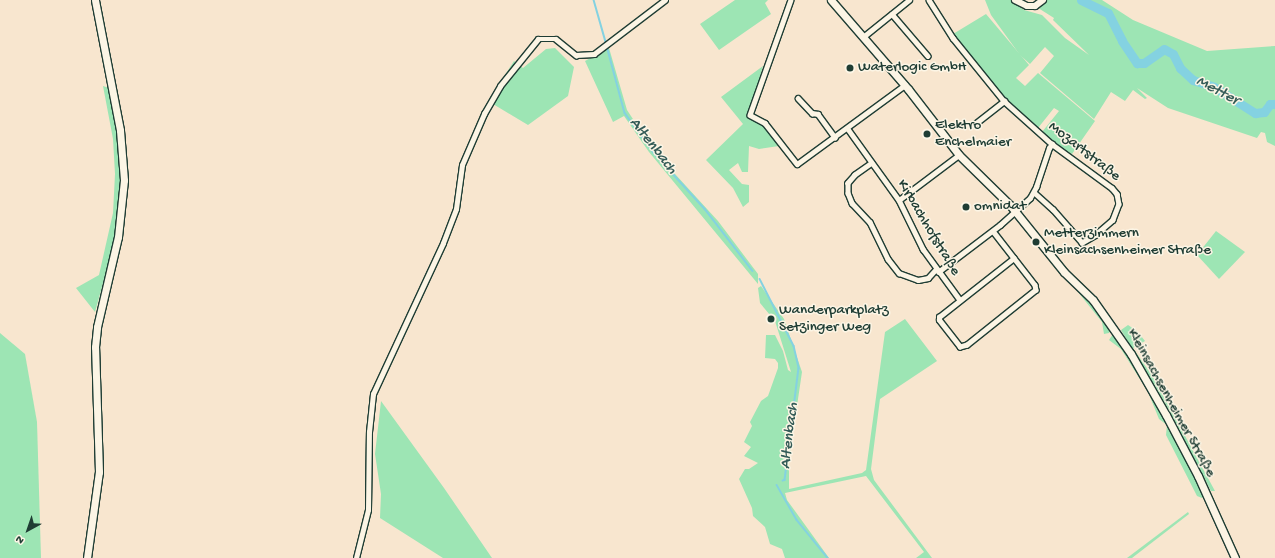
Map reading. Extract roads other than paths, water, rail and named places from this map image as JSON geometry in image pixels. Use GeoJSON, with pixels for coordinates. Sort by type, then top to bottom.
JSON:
{"type":"FeatureCollection","features":[{"type":"Feature","properties":{"kind":"main road"},"geometry":{"type":"LineString","coordinates":[[87,558],[99,472],[95,383],[97,334],[118,237],[124,187],[120,130],[95,0]]}},
{"type":"Feature","properties":{"kind":"main road","name":"Kleinsachsenheimer Straße"},"geometry":{"type":"LineString","coordinates":[[831,0],[905,85],[959,155],[1015,211],[1064,272],[1093,300],[1131,354],[1198,476],[1235,558]]}},
{"type":"Feature","properties":{"kind":"street"},"geometry":{"type":"LineString","coordinates":[[356,558],[368,510],[370,432],[374,394],[443,243],[456,209],[462,165],[472,138],[500,86],[534,43],[543,38],[556,39],[576,55],[581,56],[594,54],[665,0]]}},
{"type":"Feature","properties":{"kind":"street"},"geometry":{"type":"LineString","coordinates":[[791,0],[750,115],[765,123],[797,164],[848,129],[905,85]]}},
{"type":"Feature","properties":{"kind":"street"},"geometry":{"type":"LineString","coordinates":[[863,37],[909,0]]}},
{"type":"Feature","properties":{"kind":"street","name":"Mozartstraße"},"geometry":{"type":"LineString","coordinates":[[929,0],[953,38],[1004,101],[1052,144],[1112,188],[1119,198],[1118,213],[1113,220],[1096,235],[1082,243],[1051,208],[1034,193]]}},
{"type":"Feature","properties":{"kind":"street"},"geometry":{"type":"LineString","coordinates":[[1015,0],[1027,6],[1040,2]]}},
{"type":"Feature","properties":{"kind":"street"},"geometry":{"type":"LineString","coordinates":[[892,14],[928,56]]}},
{"type":"Feature","properties":{"kind":"street"},"geometry":{"type":"LineString","coordinates":[[798,98],[812,113],[818,114],[836,137]]}},
{"type":"Feature","properties":{"kind":"street"},"geometry":{"type":"LineString","coordinates":[[976,123],[1004,101]]}},
{"type":"Feature","properties":{"kind":"street","name":"Kirbachhofstraße"},"geometry":{"type":"LineString","coordinates":[[848,129],[899,200],[920,242],[937,270],[960,300]]}},
{"type":"Feature","properties":{"kind":"street"},"geometry":{"type":"LineString","coordinates":[[872,163],[855,175],[848,183],[848,193],[852,203],[873,227],[888,259],[899,273],[918,280],[928,278],[937,270],[993,231],[1034,193],[1052,144]]}},
{"type":"Feature","properties":{"kind":"street"},"geometry":{"type":"LineString","coordinates":[[899,200],[959,155]]}},
{"type":"Feature","properties":{"kind":"street"},"geometry":{"type":"LineString","coordinates":[[993,231],[1014,258],[1036,290],[962,348],[939,318],[1014,258]]}},
{"type":"Feature","properties":{"kind":"waterway","name":"Altenbach"},"geometry":{"type":"LineString","coordinates":[[594,0],[606,42]]}},
{"type":"Feature","properties":{"kind":"waterway","name":"Metter"},"geometry":{"type":"LineString","coordinates":[[1081,0],[1108,13],[1122,41],[1137,63],[1144,63],[1164,49],[1173,54],[1180,68],[1193,80],[1214,87],[1255,113],[1264,112],[1270,104],[1275,104]]}},
{"type":"Feature","properties":{"kind":"waterway","name":"Altenbach"},"geometry":{"type":"LineString","coordinates":[[607,46],[625,113],[654,153],[705,209],[753,271]]}},
{"type":"Feature","properties":{"kind":"waterway","name":"Altenbach"},"geometry":{"type":"LineString","coordinates":[[760,279],[794,346],[799,368],[785,480],[783,481]]}},
{"type":"Feature","properties":{"kind":"waterway","name":"Altenbach"},"geometry":{"type":"LineString","coordinates":[[777,485],[797,520],[828,558]]}},
{"type":"Feature","properties":{"kind":"place","name":"Waterlogic GmbH"},"geometry":{"type":"Point","coordinates":[850,68]}},
{"type":"Feature","properties":{"kind":"place","name":"Elektro Enchelmaier"},"geometry":{"type":"Point","coordinates":[927,134]}},
{"type":"Feature","properties":{"kind":"place","name":"omnidat"},"geometry":{"type":"Point","coordinates":[966,207]}},
{"type":"Feature","properties":{"kind":"place","name":"Metterzimmern Kleinsachsenheimer Straße"},"geometry":{"type":"Point","coordinates":[1036,242]}},
{"type":"Feature","properties":{"kind":"place","name":"Wanderparkplatz Setzinger Weg"},"geometry":{"type":"Point","coordinates":[771,319]}}]}
